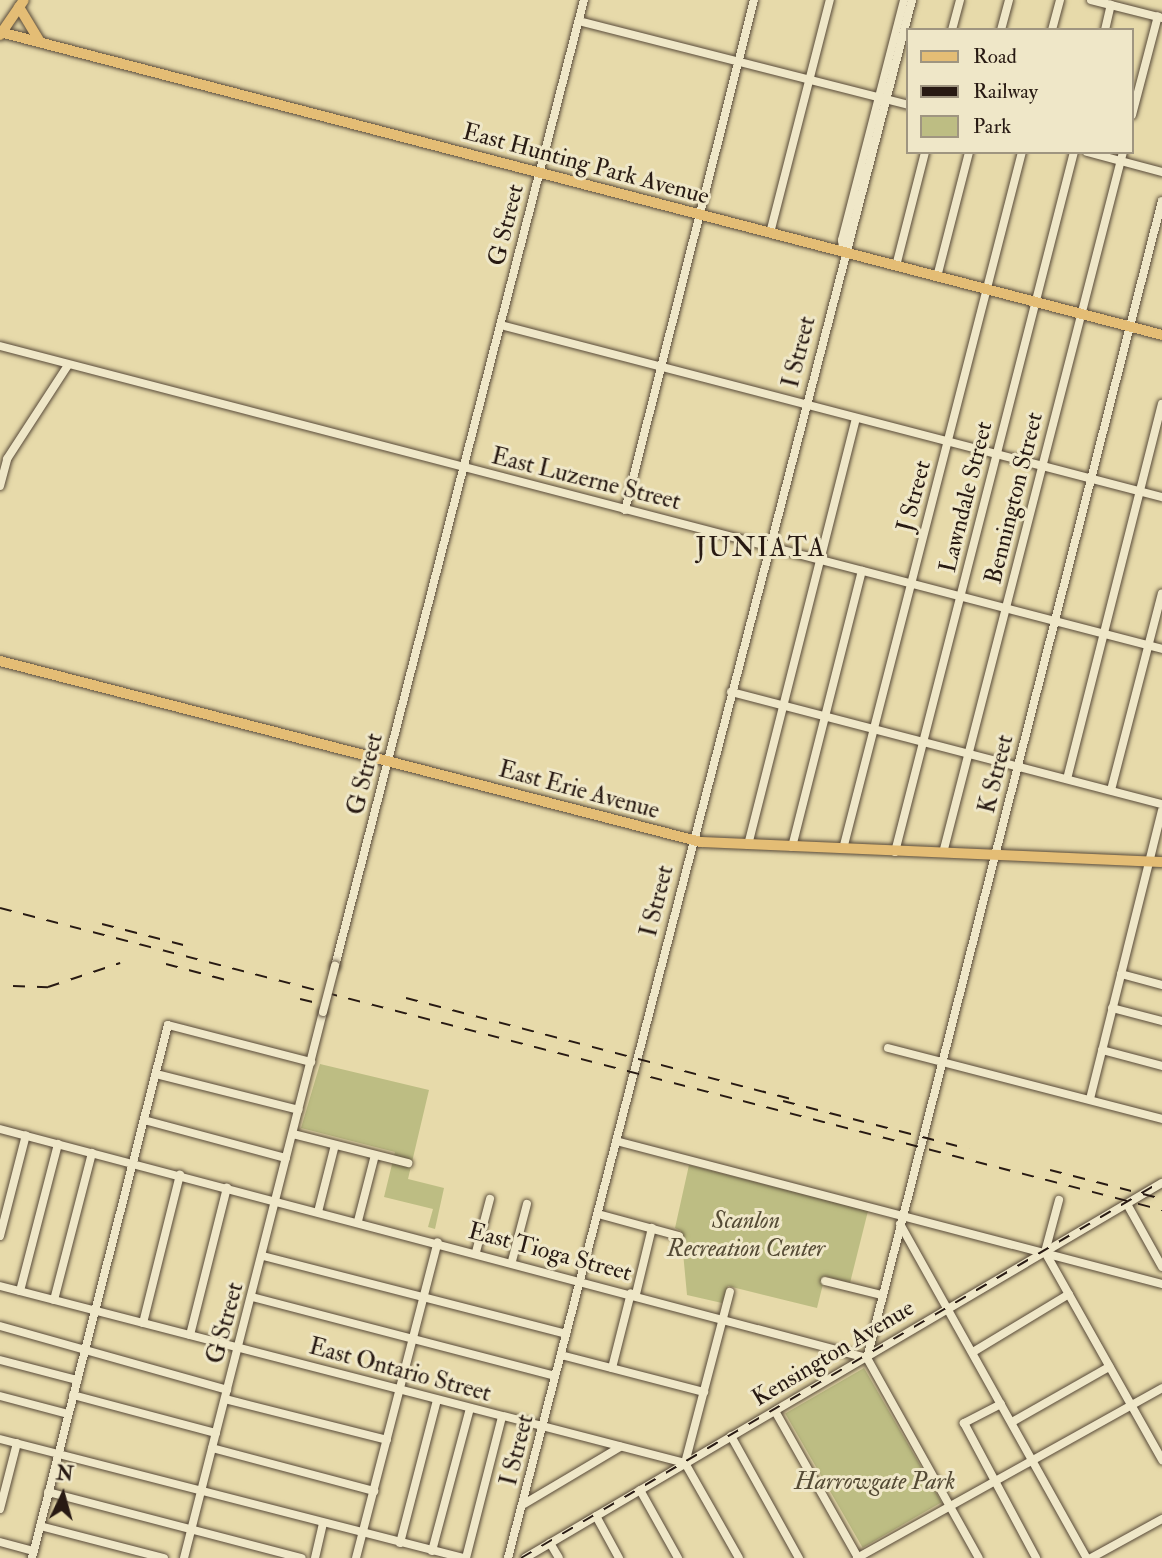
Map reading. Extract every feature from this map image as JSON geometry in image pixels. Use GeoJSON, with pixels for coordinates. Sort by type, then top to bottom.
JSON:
{"type":"FeatureCollection","features":[{"type":"Feature","properties":{"kind":"main road"},"geometry":{"type":"LineString","coordinates":[[1,33],[22,4],[41,43]]}},
{"type":"Feature","properties":{"kind":"main road","name":"East Hunting Park Avenue"},"geometry":{"type":"LineString","coordinates":[[1,33],[1162,335]]}},
{"type":"Feature","properties":{"kind":"main road","name":"East Erie Avenue"},"geometry":{"type":"LineString","coordinates":[[0,661],[692,840],[895,852],[1162,862]]}},
{"type":"Feature","properties":{"kind":"street","name":"G Street"},"geometry":{"type":"LineString","coordinates":[[184,1558],[584,0]]}},
{"type":"Feature","properties":{"kind":"street"},"geometry":{"type":"LineString","coordinates":[[625,510],[754,0]]}},
{"type":"Feature","properties":{"kind":"street"},"geometry":{"type":"LineString","coordinates":[[770,233],[830,0]]}},
{"type":"Feature","properties":{"kind":"street","name":"I Street"},"geometry":{"type":"LineString","coordinates":[[508,1558],[844,253],[904,0]]}},
{"type":"Feature","properties":{"kind":"street","name":"I Street"},"geometry":{"type":"LineString","coordinates":[[882,99],[912,0]]}},
{"type":"Feature","properties":{"kind":"street"},"geometry":{"type":"LineString","coordinates":[[953,28],[960,0]]}},
{"type":"Feature","properties":{"kind":"street"},"geometry":{"type":"LineString","coordinates":[[1002,28],[1009,0]]}},
{"type":"Feature","properties":{"kind":"street"},"geometry":{"type":"LineString","coordinates":[[1053,28],[1060,0]]}},
{"type":"Feature","properties":{"kind":"street"},"geometry":{"type":"LineString","coordinates":[[1091,0],[1160,17],[1134,108]]}},
{"type":"Feature","properties":{"kind":"street"},"geometry":{"type":"LineString","coordinates":[[1105,28],[1111,5]]}},
{"type":"Feature","properties":{"kind":"street"},"geometry":{"type":"LineString","coordinates":[[579,21],[906,105]]}},
{"type":"Feature","properties":{"kind":"street"},"geometry":{"type":"LineString","coordinates":[[896,266],[924,154]]}},
{"type":"Feature","properties":{"kind":"street"},"geometry":{"type":"LineString","coordinates":[[937,277],[969,154]]}},
{"type":"Feature","properties":{"kind":"street","name":"J Street"},"geometry":{"type":"LineString","coordinates":[[843,849],[1021,154]]}},
{"type":"Feature","properties":{"kind":"street","name":"Lawndale Street"},"geometry":{"type":"LineString","coordinates":[[895,852],[1073,154]]}},
{"type":"Feature","properties":{"kind":"street"},"geometry":{"type":"LineString","coordinates":[[1101,154],[1122,157],[1162,172]]}},
{"type":"Feature","properties":{"kind":"street","name":"Bennington Street"},"geometry":{"type":"LineString","coordinates":[[943,853],[1122,157]]}},
{"type":"Feature","properties":{"kind":"street","name":"K Street"},"geometry":{"type":"LineString","coordinates":[[867,1357],[1162,201]]}},
{"type":"Feature","properties":{"kind":"street"},"geometry":{"type":"LineString","coordinates":[[501,325],[1162,497]]}},
{"type":"Feature","properties":{"kind":"street","name":"East Luzerne Street"},"geometry":{"type":"LineString","coordinates":[[0,346],[1162,649]]}},
{"type":"Feature","properties":{"kind":"street"},"geometry":{"type":"LineString","coordinates":[[0,486],[7,459],[68,365]]}},
{"type":"Feature","properties":{"kind":"street"},"geometry":{"type":"LineString","coordinates":[[1067,779],[1162,404]]}},
{"type":"Feature","properties":{"kind":"street"},"geometry":{"type":"LineString","coordinates":[[748,845],[856,418]]}},
{"type":"Feature","properties":{"kind":"street"},"geometry":{"type":"LineString","coordinates":[[792,847],[862,571]]}},
{"type":"Feature","properties":{"kind":"street"},"geometry":{"type":"LineString","coordinates":[[1111,790],[1162,593]]}},
{"type":"Feature","properties":{"kind":"street"},"geometry":{"type":"LineString","coordinates":[[731,692],[1162,804]]}},
{"type":"Feature","properties":{"kind":"street"},"geometry":{"type":"LineString","coordinates":[[1090,1099],[1162,811]]}},
{"type":"Feature","properties":{"kind":"street"},"geometry":{"type":"LineString","coordinates":[[1121,974],[1162,985]]}},
{"type":"Feature","properties":{"kind":"street"},"geometry":{"type":"LineString","coordinates":[[1112,1008],[1161,1018]]}},
{"type":"Feature","properties":{"kind":"street"},"geometry":{"type":"LineString","coordinates":[[0,1542],[33,1554],[132,1163],[171,1026],[310,1062]]}},
{"type":"Feature","properties":{"kind":"street"},"geometry":{"type":"LineString","coordinates":[[888,1048],[1162,1118]]}},
{"type":"Feature","properties":{"kind":"street"},"geometry":{"type":"LineString","coordinates":[[1102,1050],[1162,1066]]}},
{"type":"Feature","properties":{"kind":"street"},"geometry":{"type":"LineString","coordinates":[[156,1074],[299,1110]]}},
{"type":"Feature","properties":{"kind":"street"},"geometry":{"type":"LineString","coordinates":[[144,1120],[286,1157]]}},
{"type":"Feature","properties":{"kind":"street","name":"East Tioga Street"},"geometry":{"type":"LineString","coordinates":[[0,1129],[634,1293],[867,1357]]}},
{"type":"Feature","properties":{"kind":"street"},"geometry":{"type":"LineString","coordinates":[[293,1134],[408,1163]]}},
{"type":"Feature","properties":{"kind":"street"},"geometry":{"type":"LineString","coordinates":[[0,1236],[26,1135]]}},
{"type":"Feature","properties":{"kind":"street"},"geometry":{"type":"LineString","coordinates":[[617,1141],[901,1219],[1045,1252],[1162,1284]]}},
{"type":"Feature","properties":{"kind":"street"},"geometry":{"type":"LineString","coordinates":[[20,1291],[58,1144]]}},
{"type":"Feature","properties":{"kind":"street"},"geometry":{"type":"LineString","coordinates":[[318,1212],[335,1145]]}},
{"type":"Feature","properties":{"kind":"street"},"geometry":{"type":"LineString","coordinates":[[54,1300],[92,1153]]}},
{"type":"Feature","properties":{"kind":"street"},"geometry":{"type":"LineString","coordinates":[[358,1221],[374,1154]]}},
{"type":"Feature","properties":{"kind":"street"},"geometry":{"type":"LineString","coordinates":[[143,1322],[180,1175]]}},
{"type":"Feature","properties":{"kind":"street","name":"Kensington Avenue"},"geometry":{"type":"LineString","coordinates":[[525,1558],[1162,1183]]}},
{"type":"Feature","properties":{"kind":"street"},"geometry":{"type":"LineString","coordinates":[[190,1335],[227,1188]]}},
{"type":"Feature","properties":{"kind":"street"},"geometry":{"type":"LineString","coordinates":[[476,1252],[490,1199]]}},
{"type":"Feature","properties":{"kind":"street"},"geometry":{"type":"LineString","coordinates":[[1059,1200],[1045,1252],[1161,1457]]}},
{"type":"Feature","properties":{"kind":"street"},"geometry":{"type":"LineString","coordinates":[[512,1261],[527,1204]]}},
{"type":"Feature","properties":{"kind":"street"},"geometry":{"type":"LineString","coordinates":[[1127,1204],[1162,1267]]}},
{"type":"Feature","properties":{"kind":"street"},"geometry":{"type":"LineString","coordinates":[[598,1214],[679,1236]]}},
{"type":"Feature","properties":{"kind":"street"},"geometry":{"type":"LineString","coordinates":[[901,1219],[1001,1404],[1089,1558],[1162,1519]]}},
{"type":"Feature","properties":{"kind":"street"},"geometry":{"type":"LineString","coordinates":[[612,1368],[652,1228]]}},
{"type":"Feature","properties":{"kind":"street"},"geometry":{"type":"LineString","coordinates":[[356,1558],[438,1242]]}},
{"type":"Feature","properties":{"kind":"street"},"geometry":{"type":"LineString","coordinates":[[263,1256],[566,1334]]}},
{"type":"Feature","properties":{"kind":"street"},"geometry":{"type":"LineString","coordinates":[[825,1281],[882,1295]]}},
{"type":"Feature","properties":{"kind":"street","name":"East Ontario Street"},"geometry":{"type":"LineString","coordinates":[[0,1286],[685,1463]]}},
{"type":"Feature","properties":{"kind":"street"},"geometry":{"type":"LineString","coordinates":[[730,1292],[685,1463],[738,1558]]}},
{"type":"Feature","properties":{"kind":"street"},"geometry":{"type":"LineString","coordinates":[[973,1352],[1069,1294]]}},
{"type":"Feature","properties":{"kind":"street"},"geometry":{"type":"LineString","coordinates":[[252,1297],[555,1376]]}},
{"type":"Feature","properties":{"kind":"street"},"geometry":{"type":"LineString","coordinates":[[0,1326],[85,1348]]}},
{"type":"Feature","properties":{"kind":"street"},"geometry":{"type":"LineString","coordinates":[[85,1348],[87,1355],[387,1440]]}},
{"type":"Feature","properties":{"kind":"street"},"geometry":{"type":"LineString","coordinates":[[561,1355],[704,1392]]}},
{"type":"Feature","properties":{"kind":"street"},"geometry":{"type":"LineString","coordinates":[[867,1357],[977,1557]]}},
{"type":"Feature","properties":{"kind":"street"},"geometry":{"type":"LineString","coordinates":[[0,1360],[77,1380]]}},
{"type":"Feature","properties":{"kind":"street"},"geometry":{"type":"LineString","coordinates":[[1012,1422],[1110,1367]]}},
{"type":"Feature","properties":{"kind":"street"},"geometry":{"type":"LineString","coordinates":[[775,1411],[858,1558],[1162,1388]]}},
{"type":"Feature","properties":{"kind":"street"},"geometry":{"type":"LineString","coordinates":[[73,1395],[216,1433]]}},
{"type":"Feature","properties":{"kind":"street"},"geometry":{"type":"LineString","coordinates":[[0,1396],[68,1414]]}},
{"type":"Feature","properties":{"kind":"street"},"geometry":{"type":"LineString","coordinates":[[400,1543],[437,1400]]}},
{"type":"Feature","properties":{"kind":"street"},"geometry":{"type":"LineString","coordinates":[[1001,1404],[964,1423],[1035,1558]]}},
{"type":"Feature","properties":{"kind":"street"},"geometry":{"type":"LineString","coordinates":[[436,1554],[470,1408]]}},
{"type":"Feature","properties":{"kind":"street"},"geometry":{"type":"LineString","coordinates":[[0,1439],[436,1554],[464,1558],[502,1417]]}},
{"type":"Feature","properties":{"kind":"street"},"geometry":{"type":"LineString","coordinates":[[731,1436],[799,1558]]}},
{"type":"Feature","properties":{"kind":"street"},"geometry":{"type":"LineString","coordinates":[[0,1509],[17,1443]]}},
{"type":"Feature","properties":{"kind":"street"},"geometry":{"type":"LineString","coordinates":[[524,1504],[620,1447]]}},
{"type":"Feature","properties":{"kind":"street"},"geometry":{"type":"LineString","coordinates":[[212,1448],[374,1491]]}},
{"type":"Feature","properties":{"kind":"street"},"geometry":{"type":"LineString","coordinates":[[640,1490],[678,1558]]}},
{"type":"Feature","properties":{"kind":"street"},"geometry":{"type":"LineString","coordinates":[[48,1492],[302,1558]]}},
{"type":"Feature","properties":{"kind":"street"},"geometry":{"type":"LineString","coordinates":[[596,1516],[619,1558]]}},
{"type":"Feature","properties":{"kind":"street"},"geometry":{"type":"LineString","coordinates":[[315,1558],[323,1523]]}},
{"type":"Feature","properties":{"kind":"street"},"geometry":{"type":"LineString","coordinates":[[40,1526],[164,1558]]}},
{"type":"Feature","properties":{"kind":"street"},"geometry":{"type":"LineString","coordinates":[[550,1543],[559,1558]]}},
{"type":"Feature","properties":{"kind":"green space"},"geometry":{"type":"Polygon","coordinates":[[[320,1064],[429,1090],[408,1179],[444,1188],[435,1229],[428,1227],[433,1209],[384,1197],[395,1152],[301,1128],[320,1064]]]}},
{"type":"Feature","properties":{"kind":"green space","name":"Scanlon Recreation Center"},"geometry":{"type":"Polygon","coordinates":[[[689,1165],[868,1211],[850,1283],[825,1276],[817,1308],[728,1286],[722,1303],[687,1295],[681,1231],[675,1228],[689,1165]]]}},
{"type":"Feature","properties":{"kind":"green space","name":"Harrowgate Park"},"geometry":{"type":"Polygon","coordinates":[[[864,1368],[942,1502],[863,1548],[785,1414],[864,1368]]]}},
{"type":"Feature","properties":{"kind":"railway"},"geometry":{"type":"LineString","coordinates":[[0,908],[1162,1210]]}},
{"type":"Feature","properties":{"kind":"railway"},"geometry":{"type":"LineString","coordinates":[[102,924],[183,945]]}},
{"type":"Feature","properties":{"kind":"railway"},"geometry":{"type":"LineString","coordinates":[[13,986],[48,987],[120,963]]}},
{"type":"Feature","properties":{"kind":"railway"},"geometry":{"type":"LineString","coordinates":[[166,964],[226,980]]}},
{"type":"Feature","properties":{"kind":"railway"},"geometry":{"type":"LineString","coordinates":[[406,998],[791,1099]]}},
{"type":"Feature","properties":{"kind":"railway"},"geometry":{"type":"LineString","coordinates":[[300,999],[313,1002]]}},
{"type":"Feature","properties":{"kind":"railway"},"geometry":{"type":"LineString","coordinates":[[783,1101],[969,1149]]}},
{"type":"Feature","properties":{"kind":"railway"},"geometry":{"type":"LineString","coordinates":[[1050,1170],[1162,1199]]}},
{"type":"Feature","properties":{"kind":"railway"},"geometry":{"type":"LineString","coordinates":[[521,1558],[1162,1181]]}},
{"type":"Feature","properties":{"kind":"district","name":"JUNIATA"},"geometry":{"type":"Point","coordinates":[761,549]}}]}
